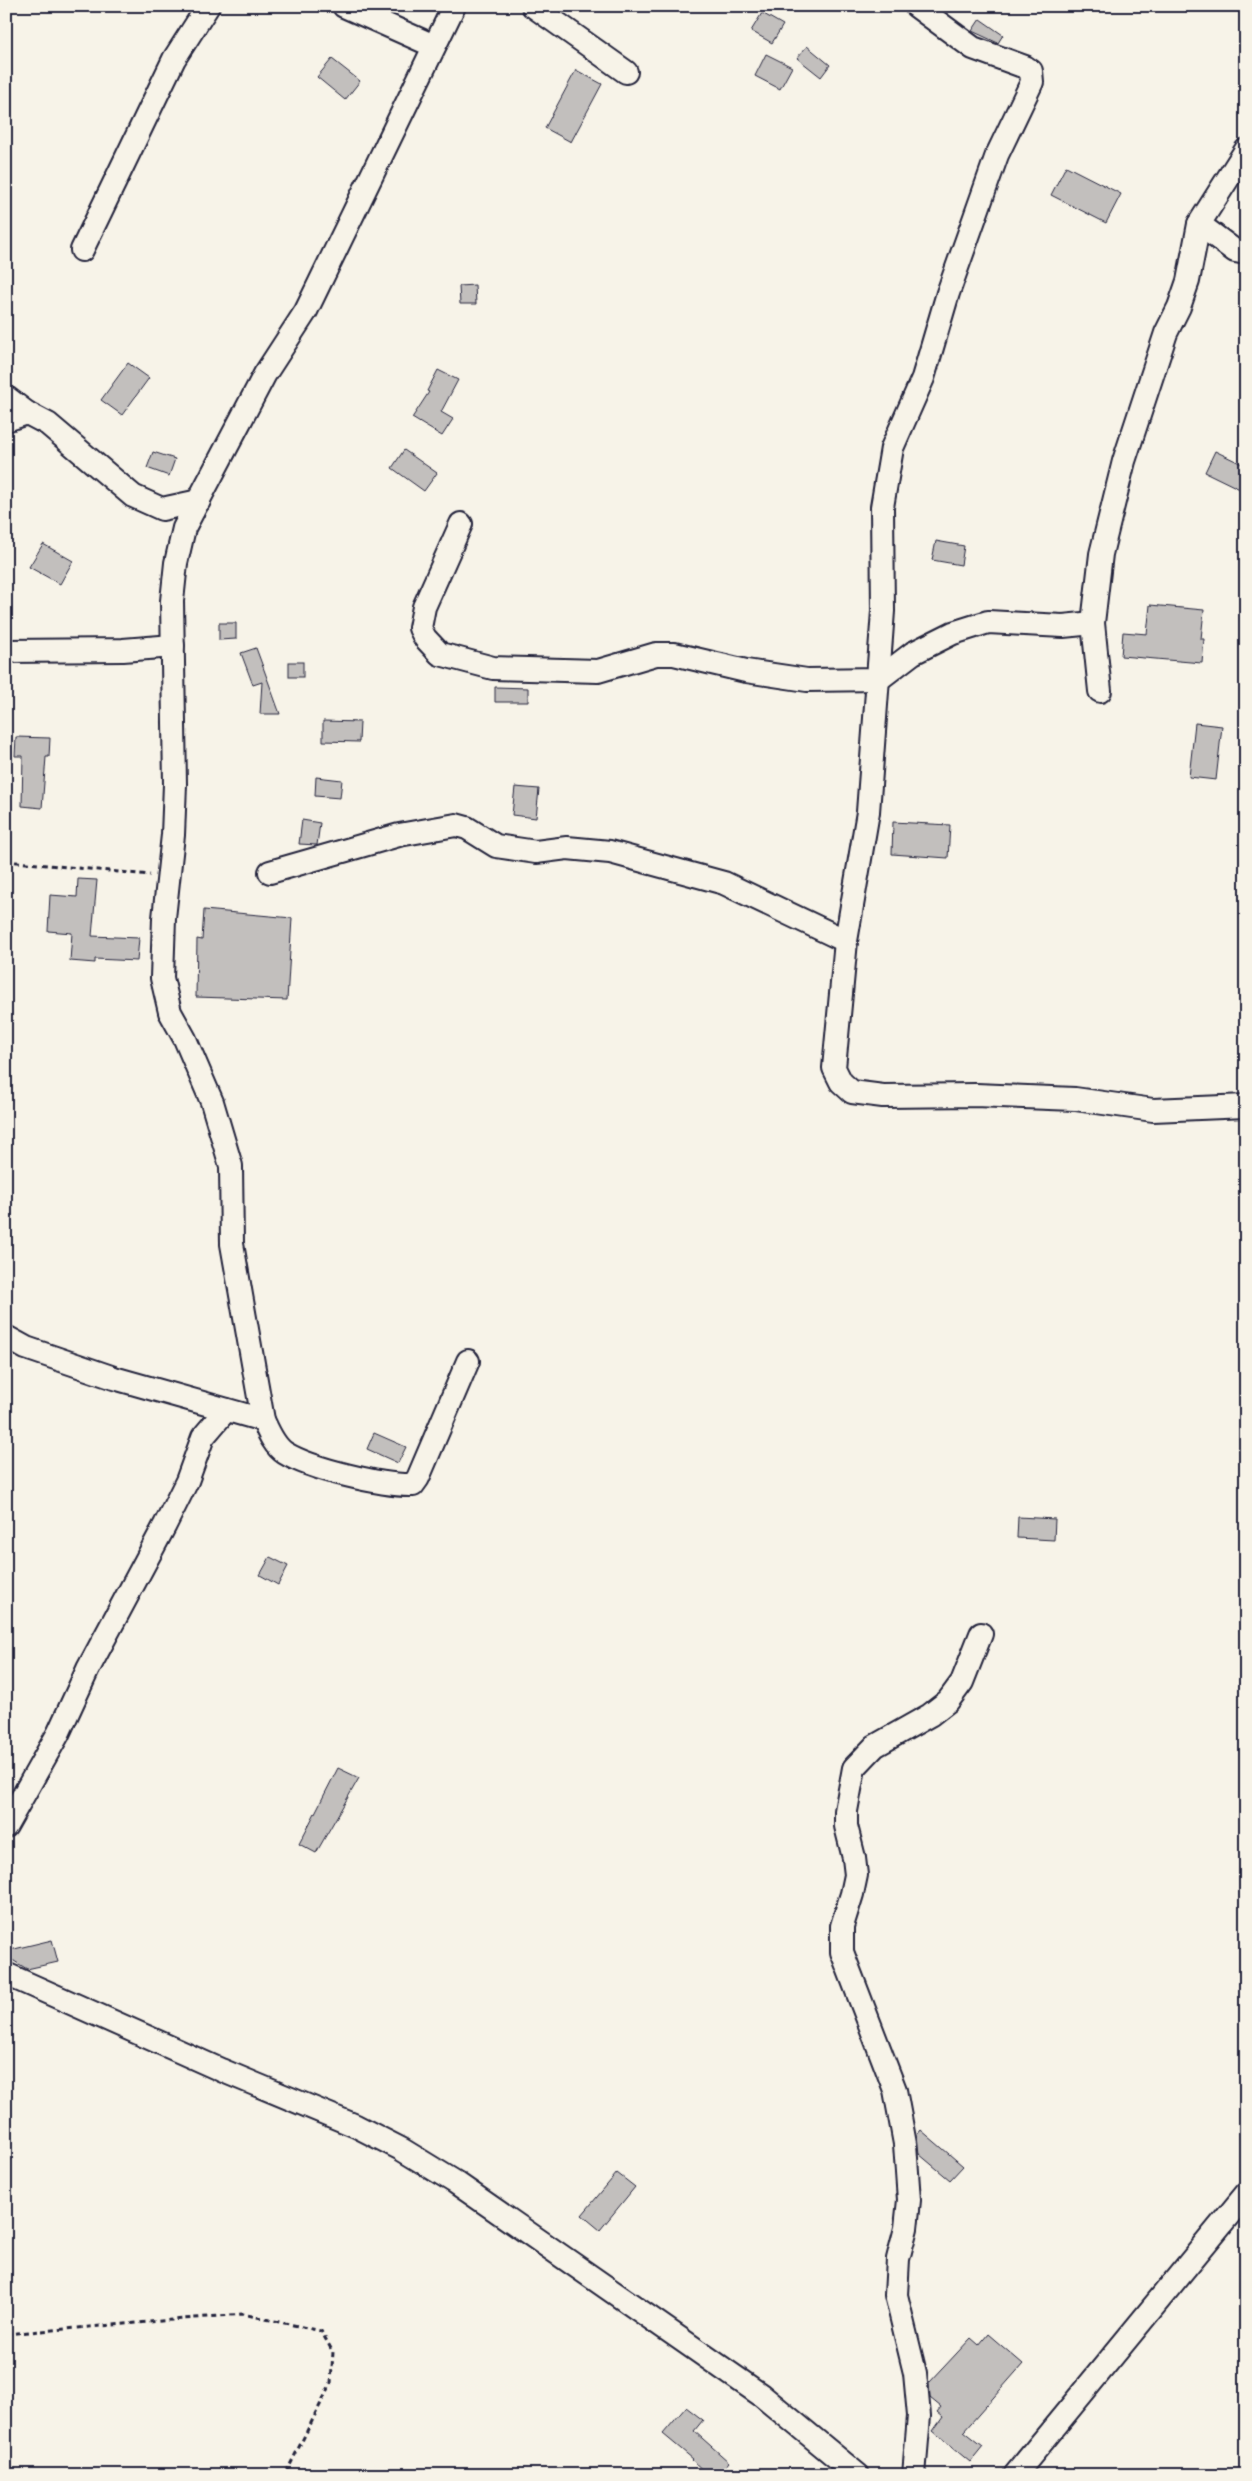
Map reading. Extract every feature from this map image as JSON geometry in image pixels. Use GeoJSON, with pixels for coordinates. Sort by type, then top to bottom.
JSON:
{"type":"FeatureCollection","features":[{"type":"Feature","properties":{"kind":"street"},"geometry":{"type":"LineString","coordinates":[[82,250],[174,59],[208,6]]}},
{"type":"Feature","properties":{"kind":"street"},"geometry":{"type":"LineString","coordinates":[[344,6],[434,46]]}},
{"type":"Feature","properties":{"kind":"street"},"geometry":{"type":"LineString","coordinates":[[454,6],[306,311],[265,374],[184,528],[176,563],[172,601],[175,784],[162,978],[170,1012],[185,1039],[212,1102],[230,1166],[232,1244],[263,1420],[271,1437],[283,1452],[307,1463],[346,1474],[413,1484],[418,1478],[468,1361]]}},
{"type":"Feature","properties":{"kind":"street"},"geometry":{"type":"LineString","coordinates":[[533,6],[626,72]]}},
{"type":"Feature","properties":{"kind":"street"},"geometry":{"type":"LineString","coordinates":[[916,6],[973,48],[1024,66],[1031,71],[1032,82],[997,155],[948,294],[923,378],[892,448],[882,507],[882,611],[868,812],[846,941],[834,1068],[840,1082],[852,1092],[883,1096],[976,1094],[1075,1100],[1153,1110],[1246,1106]]}},
{"type":"Feature","properties":{"kind":"street"},"geometry":{"type":"LineString","coordinates":[[1100,692],[1093,623],[1101,554],[1124,461],[1166,333],[1185,289],[1199,224],[1246,150]]}},
{"type":"Feature","properties":{"kind":"street"},"geometry":{"type":"LineString","coordinates":[[1199,224],[1235,251],[1246,253]]}},
{"type":"Feature","properties":{"kind":"street"},"geometry":{"type":"LineString","coordinates":[[6,397],[16,416],[48,424],[134,496],[162,509],[199,501]]}},
{"type":"Feature","properties":{"kind":"street"},"geometry":{"type":"LineString","coordinates":[[461,524],[424,607],[420,628],[425,638],[440,654],[492,668],[598,671],[656,654],[674,654],[746,672],[807,680],[878,679],[913,653],[953,633],[988,622],[1063,626],[1093,623]]}},
{"type":"Feature","properties":{"kind":"street"},"geometry":{"type":"LineString","coordinates":[[6,651],[123,650],[173,646]]}},
{"type":"Feature","properties":{"kind":"street"},"geometry":{"type":"LineString","coordinates":[[270,872],[399,835],[456,825],[467,828],[496,846],[536,852],[567,848],[610,852],[724,883],[846,941]]}},
{"type":"Feature","properties":{"kind":"street"},"geometry":{"type":"LineString","coordinates":[[6,1337],[26,1348],[114,1378],[263,1420]]}},
{"type":"Feature","properties":{"kind":"street"},"geometry":{"type":"LineString","coordinates":[[6,1826],[58,1734],[88,1668],[165,1525],[187,1481],[203,1437],[226,1410]]}},
{"type":"Feature","properties":{"kind":"street"},"geometry":{"type":"LineString","coordinates":[[914,2475],[919,2416],[915,2373],[896,2295],[898,2259],[906,2228],[909,2200],[905,2144],[895,2090],[842,1952],[842,1926],[856,1875],[846,1826],[846,1811],[854,1768],[875,1746],[930,1715],[948,1700],[962,1682],[981,1634]]}},
{"type":"Feature","properties":{"kind":"street"},"geometry":{"type":"LineString","coordinates":[[6,1974],[221,2070],[356,2126],[402,2150],[454,2182],[761,2395],[858,2475]]}},
{"type":"Feature","properties":{"kind":"street"},"geometry":{"type":"LineString","coordinates":[[1015,2475],[1246,2194]]}},
{"type":"Feature","properties":{"kind":"path"},"geometry":{"type":"LineString","coordinates":[[6,861],[168,876]]}},
{"type":"Feature","properties":{"kind":"path"},"geometry":{"type":"LineString","coordinates":[[6,2334],[243,2314],[322,2331],[333,2352],[331,2384],[285,2475]]}},
{"type":"Feature","properties":{"kind":"building"},"geometry":{"type":"Polygon","coordinates":[[[762,13],[783,25],[772,43],[751,31],[762,13]]]}},
{"type":"Feature","properties":{"kind":"building"},"geometry":{"type":"Polygon","coordinates":[[[980,19],[1003,35],[998,43],[972,31],[980,19]]]}},
{"type":"Feature","properties":{"kind":"building"},"geometry":{"type":"Polygon","coordinates":[[[807,46],[830,65],[821,77],[797,58],[807,46]]]}},
{"type":"Feature","properties":{"kind":"building"},"geometry":{"type":"Polygon","coordinates":[[[766,54],[792,67],[780,89],[755,76],[766,54]]]}},
{"type":"Feature","properties":{"kind":"building"},"geometry":{"type":"Polygon","coordinates":[[[332,59],[360,81],[345,100],[317,77],[332,59]]]}},
{"type":"Feature","properties":{"kind":"building"},"geometry":{"type":"Polygon","coordinates":[[[576,70],[602,84],[571,142],[545,128],[576,70]]]}},
{"type":"Feature","properties":{"kind":"building"},"geometry":{"type":"Polygon","coordinates":[[[1066,166],[1121,194],[1106,223],[1051,195],[1066,166]]]}},
{"type":"Feature","properties":{"kind":"building"},"geometry":{"type":"Polygon","coordinates":[[[475,285],[476,304],[460,304],[459,286],[475,285]]]}},
{"type":"Feature","properties":{"kind":"building"},"geometry":{"type":"Polygon","coordinates":[[[128,363],[149,378],[122,415],[101,400],[128,363]]]}},
{"type":"Feature","properties":{"kind":"building"},"geometry":{"type":"Polygon","coordinates":[[[438,370],[458,380],[441,412],[453,419],[442,436],[412,418],[429,392],[427,391],[438,370]]]}},
{"type":"Feature","properties":{"kind":"building"},"geometry":{"type":"Polygon","coordinates":[[[404,450],[437,473],[424,491],[392,468],[404,450]]]}},
{"type":"Feature","properties":{"kind":"building"},"geometry":{"type":"Polygon","coordinates":[[[1215,451],[1246,466],[1246,492],[1205,472],[1215,451]]]}},
{"type":"Feature","properties":{"kind":"building"},"geometry":{"type":"Polygon","coordinates":[[[153,452],[175,459],[169,476],[147,468],[153,452]]]}},
{"type":"Feature","properties":{"kind":"building"},"geometry":{"type":"Polygon","coordinates":[[[936,541],[964,546],[961,565],[932,560],[936,541]]]}},
{"type":"Feature","properties":{"kind":"building"},"geometry":{"type":"Polygon","coordinates":[[[43,544],[73,561],[60,584],[29,567],[43,544]]]}},
{"type":"Feature","properties":{"kind":"building"},"geometry":{"type":"Polygon","coordinates":[[[1150,605],[1204,610],[1201,639],[1204,639],[1202,663],[1121,656],[1123,632],[1147,634],[1150,605]]]}},
{"type":"Feature","properties":{"kind":"building"},"geometry":{"type":"Polygon","coordinates":[[[219,623],[236,623],[236,639],[219,640],[219,623]]]}},
{"type":"Feature","properties":{"kind":"building"},"geometry":{"type":"Polygon","coordinates":[[[256,648],[280,714],[260,714],[262,682],[253,685],[241,653],[256,648]]]}},
{"type":"Feature","properties":{"kind":"building"},"geometry":{"type":"Polygon","coordinates":[[[289,662],[303,662],[303,677],[289,677],[289,662]]]}},
{"type":"Feature","properties":{"kind":"building"},"geometry":{"type":"Polygon","coordinates":[[[495,687],[528,688],[528,702],[495,702],[495,687]]]}},
{"type":"Feature","properties":{"kind":"building"},"geometry":{"type":"Polygon","coordinates":[[[323,721],[360,722],[359,742],[323,741],[323,721]]]}},
{"type":"Feature","properties":{"kind":"building"},"geometry":{"type":"Polygon","coordinates":[[[1195,723],[1222,726],[1216,780],[1189,777],[1195,723]]]}},
{"type":"Feature","properties":{"kind":"building"},"geometry":{"type":"Polygon","coordinates":[[[16,737],[50,738],[49,757],[46,757],[42,808],[22,806],[23,756],[15,756],[16,737]]]}},
{"type":"Feature","properties":{"kind":"building"},"geometry":{"type":"Polygon","coordinates":[[[316,777],[342,780],[340,798],[315,796],[316,777]]]}},
{"type":"Feature","properties":{"kind":"building"},"geometry":{"type":"Polygon","coordinates":[[[515,787],[539,789],[536,818],[512,815],[515,787]]]}},
{"type":"Feature","properties":{"kind":"building"},"geometry":{"type":"Polygon","coordinates":[[[302,820],[320,823],[317,845],[299,844],[302,820]]]}},
{"type":"Feature","properties":{"kind":"building"},"geometry":{"type":"Polygon","coordinates":[[[893,822],[950,825],[948,858],[892,854],[893,822]]]}},
{"type":"Feature","properties":{"kind":"building"},"geometry":{"type":"Polygon","coordinates":[[[78,879],[97,880],[92,936],[139,938],[137,961],[95,959],[95,963],[70,961],[72,933],[48,931],[50,895],[77,897],[78,879]]]}},
{"type":"Feature","properties":{"kind":"building"},"geometry":{"type":"Polygon","coordinates":[[[204,910],[292,918],[287,1000],[196,997],[197,939],[202,940],[204,910]]]}},
{"type":"Feature","properties":{"kind":"building"},"geometry":{"type":"Polygon","coordinates":[[[374,1433],[406,1447],[398,1463],[367,1449],[374,1433]]]}},
{"type":"Feature","properties":{"kind":"building"},"geometry":{"type":"Polygon","coordinates":[[[1018,1517],[1055,1519],[1054,1540],[1017,1538],[1018,1517]]]}},
{"type":"Feature","properties":{"kind":"building"},"geometry":{"type":"Polygon","coordinates":[[[270,1557],[288,1566],[278,1585],[260,1575],[270,1557]]]}},
{"type":"Feature","properties":{"kind":"building"},"geometry":{"type":"Polygon","coordinates":[[[338,1768],[359,1778],[316,1853],[299,1844],[338,1768]]]}},
{"type":"Feature","properties":{"kind":"building"},"geometry":{"type":"Polygon","coordinates":[[[52,1940],[58,1962],[27,1969],[6,1956],[6,1951],[52,1940]]]}},
{"type":"Feature","properties":{"kind":"building"},"geometry":{"type":"Polygon","coordinates":[[[921,2130],[963,2166],[950,2180],[919,2154],[917,2135],[921,2130]]]}},
{"type":"Feature","properties":{"kind":"building"},"geometry":{"type":"Polygon","coordinates":[[[617,2173],[635,2187],[600,2230],[582,2215],[617,2173]]]}},
{"type":"Feature","properties":{"kind":"building"},"geometry":{"type":"Polygon","coordinates":[[[988,2334],[1023,2364],[964,2431],[983,2446],[970,2462],[933,2431],[943,2417],[937,2412],[941,2407],[930,2398],[929,2383],[971,2338],[979,2345],[988,2334]]]}},
{"type":"Feature","properties":{"kind":"building"},"geometry":{"type":"Polygon","coordinates":[[[686,2407],[703,2420],[694,2431],[729,2462],[718,2475],[708,2475],[693,2459],[663,2434],[686,2407]]]}}]}
